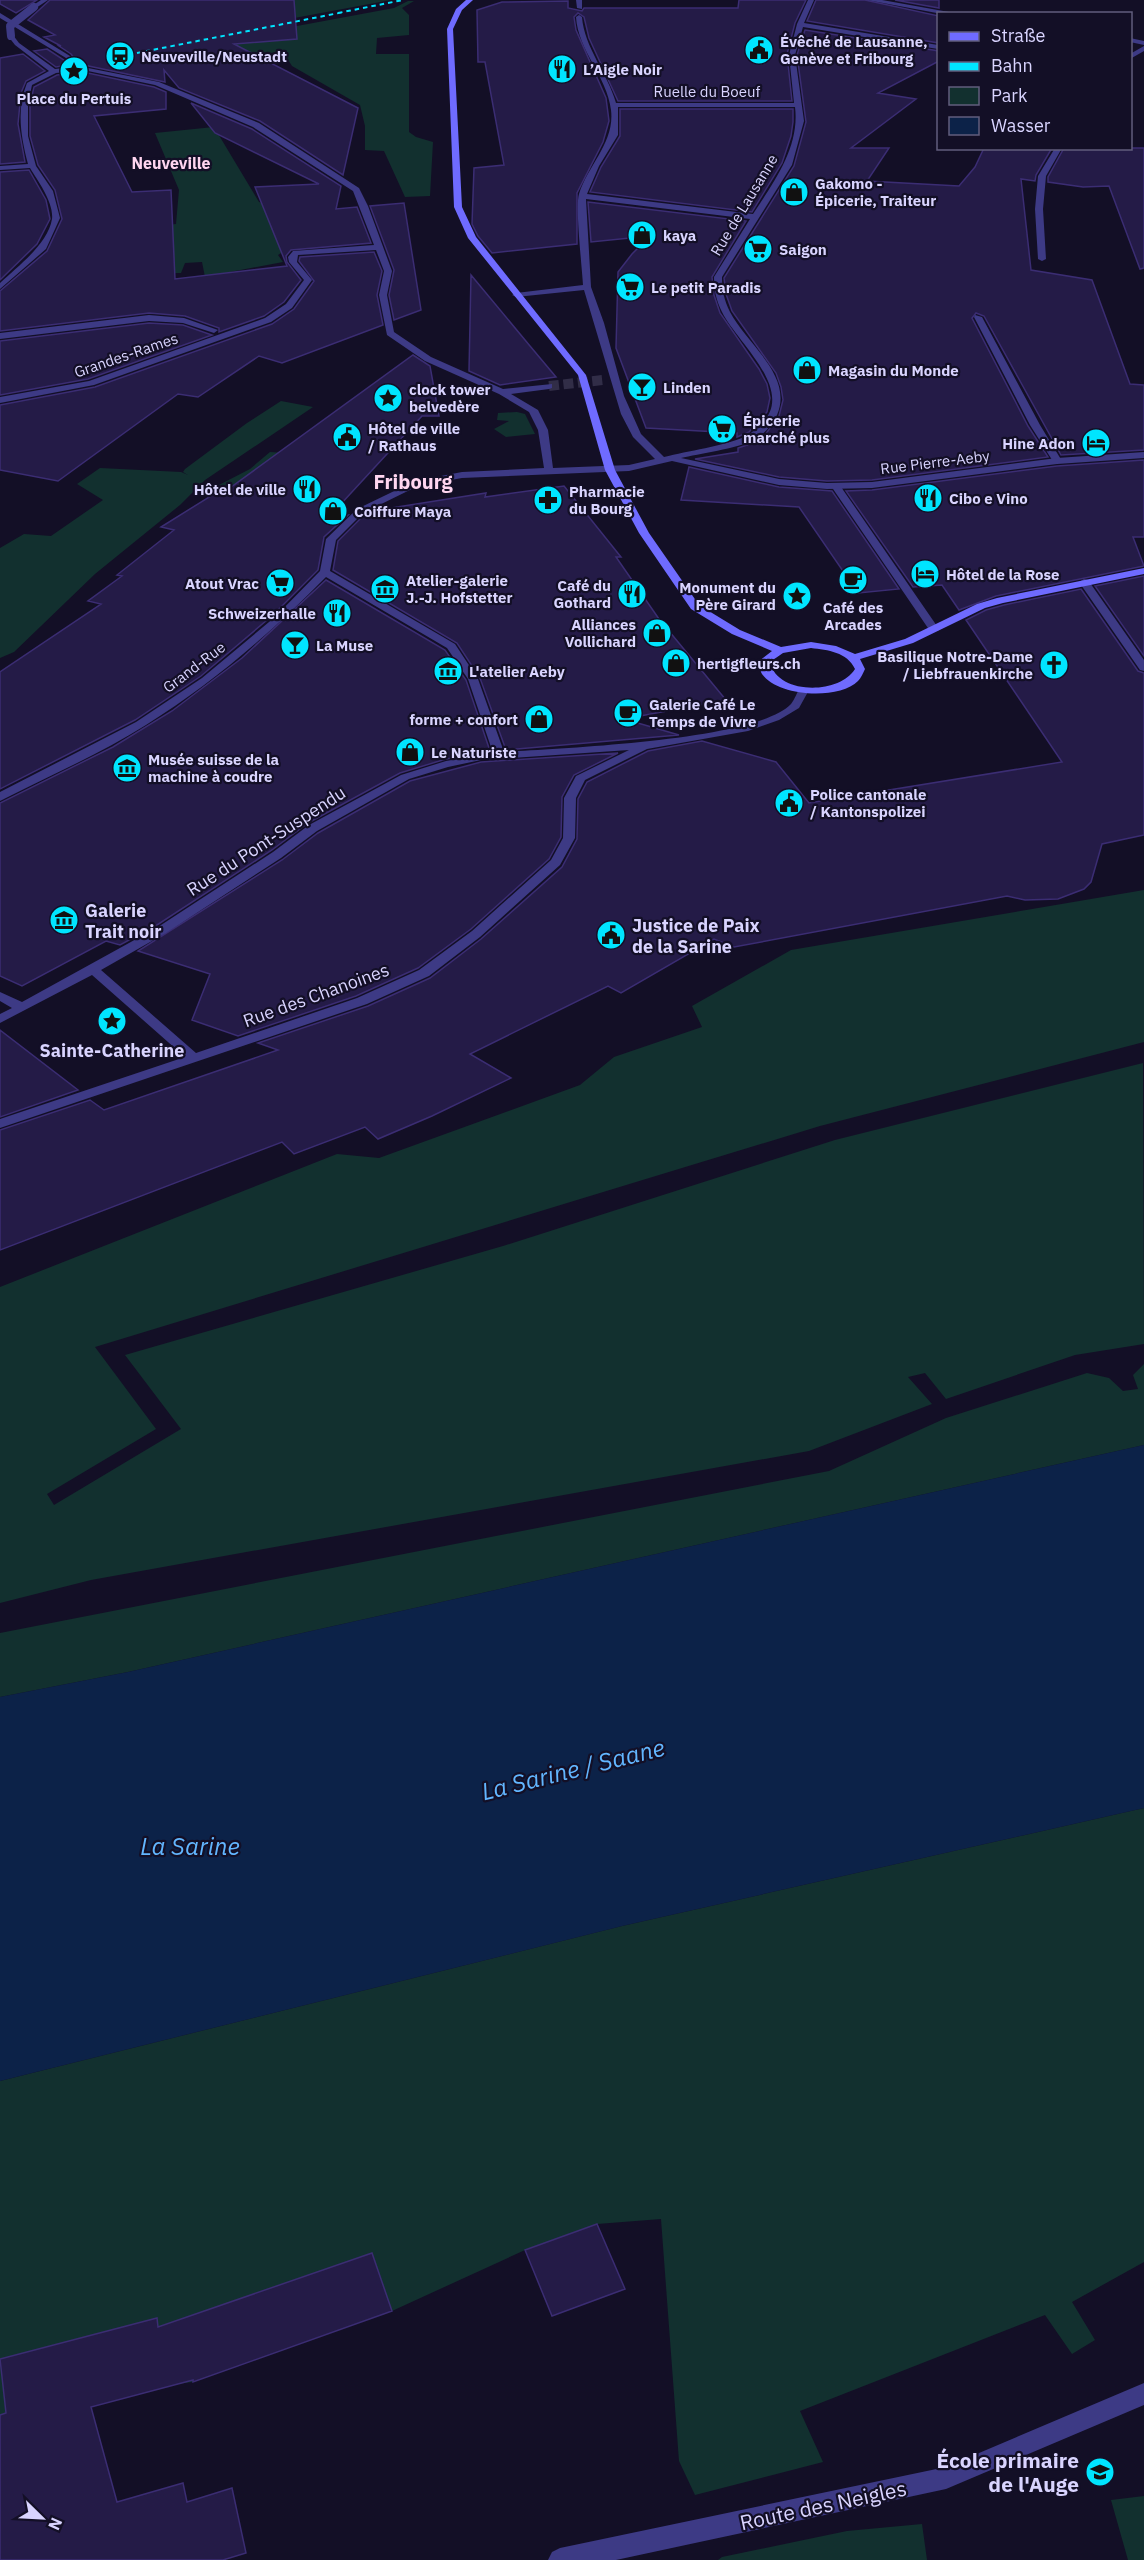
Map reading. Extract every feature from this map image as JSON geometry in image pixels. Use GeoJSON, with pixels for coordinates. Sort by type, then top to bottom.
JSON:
{"type":"FeatureCollection","features":[{"type":"Feature","properties":{"kind":"main road"},"geometry":{"type":"LineString","coordinates":[[470,0],[459,9],[450,29],[458,207],[471,238],[582,375],[610,470],[644,533],[694,607],[736,632],[780,650]]}},
{"type":"Feature","properties":{"kind":"main road"},"geometry":{"type":"LineString","coordinates":[[853,657],[860,669],[856,678],[831,689],[804,690],[776,682],[767,676],[763,669],[764,661],[780,650],[810,645],[827,647],[853,657],[892,646],[934,630],[981,606],[1001,600],[1144,571]]}},
{"type":"Feature","properties":{"kind":"street"},"geometry":{"type":"LineString","coordinates":[[45,0],[21,15],[10,26],[11,36],[17,44],[54,70]]}},
{"type":"Feature","properties":{"kind":"street"},"geometry":{"type":"LineString","coordinates":[[579,0],[580,8]]}},
{"type":"Feature","properties":{"kind":"street"},"geometry":{"type":"LineString","coordinates":[[805,0],[811,0]]}},
{"type":"Feature","properties":{"kind":"street","name":"Rue de Lausanne"},"geometry":{"type":"LineString","coordinates":[[325,572],[331,539],[360,512],[415,484],[462,475],[610,470],[666,460],[749,439],[769,421],[775,408],[777,394],[775,380],[731,321],[719,296],[718,277],[788,165],[800,121],[792,55],[811,0]]}},
{"type":"Feature","properties":{"kind":"street"},"geometry":{"type":"LineString","coordinates":[[870,0],[945,12]]}},
{"type":"Feature","properties":{"kind":"street"},"geometry":{"type":"LineString","coordinates":[[0,16],[68,57],[76,68]]}},
{"type":"Feature","properties":{"kind":"street"},"geometry":{"type":"LineString","coordinates":[[579,17],[580,31],[607,83],[614,105],[614,135],[595,166],[582,196],[587,287],[598,311],[615,379],[635,433],[666,460]]}},
{"type":"Feature","properties":{"kind":"street"},"geometry":{"type":"LineString","coordinates":[[801,24],[937,47]]}},
{"type":"Feature","properties":{"kind":"street"},"geometry":{"type":"LineString","coordinates":[[0,287],[43,247],[56,218],[49,191],[32,166],[24,136],[24,105],[29,84],[54,70],[76,68],[97,69],[158,83],[256,125],[356,190],[388,271],[383,295],[390,333],[428,359],[502,392],[532,410],[543,430],[549,471]]}},
{"type":"Feature","properties":{"kind":"street","name":"Ruelle du Boeuf"},"geometry":{"type":"LineString","coordinates":[[614,105],[799,105]]}},
{"type":"Feature","properties":{"kind":"street"},"geometry":{"type":"LineString","coordinates":[[1042,260],[1039,209],[1042,176],[1058,150]]}},
{"type":"Feature","properties":{"kind":"street"},"geometry":{"type":"LineString","coordinates":[[0,168],[32,166]]}},
{"type":"Feature","properties":{"kind":"street"},"geometry":{"type":"LineString","coordinates":[[582,196],[755,217]]}},
{"type":"Feature","properties":{"kind":"street","name":"Grandes-Rames"},"geometry":{"type":"LineString","coordinates":[[0,400],[91,384],[268,320],[290,306],[305,284],[307,277],[293,262],[292,257],[296,253],[378,247]]}},
{"type":"Feature","properties":{"kind":"street"},"geometry":{"type":"LineString","coordinates":[[516,295],[587,287]]}},
{"type":"Feature","properties":{"kind":"street"},"geometry":{"type":"LineString","coordinates":[[0,336],[149,318],[176,320],[214,330]]}},
{"type":"Feature","properties":{"kind":"street"},"geometry":{"type":"LineString","coordinates":[[978,318],[1035,425],[1057,461]]}},
{"type":"Feature","properties":{"kind":"street"},"geometry":{"type":"LineString","coordinates":[[603,380],[615,379]]}},
{"type":"Feature","properties":{"kind":"street"},"geometry":{"type":"LineString","coordinates":[[502,392],[549,386]]}},
{"type":"Feature","properties":{"kind":"street","name":"Rue Pierre-Aeby"},"geometry":{"type":"LineString","coordinates":[[666,460],[688,461],[779,482],[836,486],[928,479],[1057,461],[1144,456]]}},
{"type":"Feature","properties":{"kind":"street"},"geometry":{"type":"LineString","coordinates":[[836,486],[934,630]]}},
{"type":"Feature","properties":{"kind":"street"},"geometry":{"type":"LineString","coordinates":[[325,572],[451,646],[473,678],[499,755]]}},
{"type":"Feature","properties":{"kind":"street","name":"Grand-Rue"},"geometry":{"type":"LineString","coordinates":[[0,797],[140,724],[206,680],[279,619],[325,572]]}},
{"type":"Feature","properties":{"kind":"street"},"geometry":{"type":"LineString","coordinates":[[1084,582],[1144,668]]}},
{"type":"Feature","properties":{"kind":"street"},"geometry":{"type":"LineString","coordinates":[[651,745],[748,728],[775,718],[795,706],[804,690]]}},
{"type":"Feature","properties":{"kind":"street","name":"Rue du Pont-Suspendu"},"geometry":{"type":"LineString","coordinates":[[0,1019],[162,930],[277,855],[313,828],[405,777],[446,764],[499,755],[651,745]]}},
{"type":"Feature","properties":{"kind":"street","name":"Rue des Chanoines"},"geometry":{"type":"LineString","coordinates":[[0,1124],[362,1001],[424,973],[476,934],[556,862],[569,838],[570,798],[580,778],[597,768],[651,745]]}},
{"type":"Feature","properties":{"kind":"street"},"geometry":{"type":"LineString","coordinates":[[93,969],[194,1057]]}},
{"type":"Feature","properties":{"kind":"street"},"geometry":{"type":"LineString","coordinates":[[0,996],[21,1007]]}},
{"type":"Feature","properties":{"kind":"street","name":"Route des Neigles"},"geometry":{"type":"LineString","coordinates":[[560,2560],[640,2552],[946,2478],[1144,2394]]}},
{"type":"Feature","properties":{"kind":"green space"},"geometry":{"type":"Polygon","coordinates":[[[196,0],[391,0],[251,26],[196,0]]]}},
{"type":"Feature","properties":{"kind":"green space"},"geometry":{"type":"Polygon","coordinates":[[[408,1],[414,1],[402,8],[409,15],[409,35],[377,38],[376,54],[409,54],[409,132],[416,137],[433,142],[430,196],[405,197],[384,151],[365,150],[365,126],[360,105],[292,66],[283,52],[209,59],[163,51],[394,8],[408,1]]]}},
{"type":"Feature","properties":{"kind":"green space"},"geometry":{"type":"Polygon","coordinates":[[[214,127],[259,202],[271,207],[291,247],[278,255],[283,262],[230,272],[226,276],[205,277],[202,262],[185,263],[181,273],[106,273],[149,227],[176,224],[179,190],[155,133],[214,127]]]}},
{"type":"Feature","properties":{"kind":"green space"},"geometry":{"type":"Polygon","coordinates":[[[281,401],[313,407],[205,480],[180,505],[95,574],[14,652],[0,658],[0,548],[24,534],[51,536],[103,500],[77,484],[100,468],[181,472],[188,475],[183,472],[185,469],[281,401]]]}},
{"type":"Feature","properties":{"kind":"green space"},"geometry":{"type":"Polygon","coordinates":[[[498,413],[525,414],[535,434],[506,437],[494,429],[509,421],[497,420],[498,413]]]}},
{"type":"Feature","properties":{"kind":"green space"},"geometry":{"type":"Polygon","coordinates":[[[270,452],[286,453],[230,491],[215,487],[250,469],[270,452]]]}},
{"type":"Feature","properties":{"kind":"green space"},"geometry":{"type":"Polygon","coordinates":[[[1144,890],[1144,1042],[820,1126],[95,1347],[156,1429],[47,1494],[54,1505],[181,1429],[125,1355],[503,1246],[835,1140],[1143,1063],[1144,1344],[1075,1355],[946,1399],[925,1373],[908,1377],[932,1404],[809,1451],[91,1580],[0,1603],[0,1287],[337,1154],[379,1158],[580,1085],[614,1057],[702,1027],[692,1006],[791,950],[1144,890]]]}},
{"type":"Feature","properties":{"kind":"green space"},"geometry":{"type":"Polygon","coordinates":[[[1144,1364],[1144,1445],[128,1672],[0,1697],[0,1633],[829,1471],[946,1418],[1087,1373],[1109,1378],[1123,1391],[1138,1389],[1133,1375],[1144,1364]]]}},
{"type":"Feature","properties":{"kind":"green space"},"geometry":{"type":"Polygon","coordinates":[[[1144,1808],[1144,2262],[1072,2302],[1095,2340],[1072,2354],[1045,2315],[800,2411],[823,2462],[695,2495],[679,2461],[661,2219],[597,2224],[525,2250],[392,2311],[193,2382],[38,2401],[0,2415],[0,2081],[622,1926],[1144,1808]]]}},
{"type":"Feature","properties":{"kind":"green space"},"geometry":{"type":"Polygon","coordinates":[[[1144,2496],[1144,2560],[1128,2560],[1111,2500],[1144,2496]]]}},
{"type":"Feature","properties":{"kind":"green space"},"geometry":{"type":"Polygon","coordinates":[[[922,2524],[927,2560],[718,2560],[722,2557],[847,2531],[922,2524]]]}},
{"type":"Feature","properties":{"kind":"water","name":"La Sarine"},"geometry":{"type":"Polygon","coordinates":[[[1144,1445],[1144,1808],[622,1926],[0,2081],[0,1697],[128,1672],[1144,1445]]]}},
{"type":"Feature","properties":{"kind":"building"},"geometry":{"type":"Polygon","coordinates":[[[0,0],[37,0],[16,13],[0,4],[0,0]]]}},
{"type":"Feature","properties":{"kind":"building"},"geometry":{"type":"Polygon","coordinates":[[[50,0],[294,0],[297,39],[234,44],[358,108],[343,175],[260,121],[179,88],[164,70],[165,82],[79,64],[71,54],[59,46],[61,46],[44,37],[55,35],[28,20],[50,0]]]}},
{"type":"Feature","properties":{"kind":"building"},"geometry":{"type":"Polygon","coordinates":[[[739,0],[806,0],[795,23],[787,54],[792,101],[618,101],[589,38],[584,17],[578,13],[574,17],[576,30],[606,98],[609,121],[603,142],[577,193],[577,244],[492,253],[478,236],[472,224],[474,168],[504,165],[485,62],[478,62],[477,10],[502,2],[568,1],[568,8],[582,11],[584,8],[738,8],[739,0]]]}},
{"type":"Feature","properties":{"kind":"building"},"geometry":{"type":"Polygon","coordinates":[[[816,0],[865,0],[937,16],[937,43],[807,21],[816,0]]]}},
{"type":"Feature","properties":{"kind":"building"},"geometry":{"type":"Polygon","coordinates":[[[895,0],[939,0],[939,8],[895,0]]]}},
{"type":"Feature","properties":{"kind":"building"},"geometry":{"type":"Polygon","coordinates":[[[805,30],[937,51],[937,62],[878,93],[916,99],[851,148],[889,148],[867,181],[959,186],[975,167],[983,150],[1051,150],[1036,175],[1035,181],[1021,179],[1031,270],[1092,280],[1130,384],[1144,385],[1144,450],[1061,455],[984,316],[976,313],[972,318],[1028,426],[1048,457],[872,480],[827,481],[779,477],[695,459],[738,452],[738,448],[753,443],[765,435],[779,416],[783,400],[776,373],[732,311],[726,294],[724,278],[794,166],[806,122],[797,55],[805,30]]]}},
{"type":"Feature","properties":{"kind":"building"},"geometry":{"type":"Polygon","coordinates":[[[47,49],[68,65],[56,67],[34,51],[47,49]]]}},
{"type":"Feature","properties":{"kind":"building"},"geometry":{"type":"Polygon","coordinates":[[[23,54],[45,71],[26,81],[21,93],[18,124],[25,162],[0,164],[0,58],[23,54]]]}},
{"type":"Feature","properties":{"kind":"building"},"geometry":{"type":"Polygon","coordinates":[[[83,72],[154,87],[166,92],[166,109],[94,116],[132,192],[171,190],[175,279],[287,266],[255,187],[319,184],[215,133],[191,103],[252,129],[341,186],[336,209],[357,207],[371,243],[291,250],[286,256],[287,262],[301,280],[284,302],[264,316],[219,332],[219,328],[185,316],[149,313],[0,331],[0,291],[47,251],[62,219],[55,190],[38,165],[30,136],[30,104],[34,87],[57,75],[83,72]]]}},
{"type":"Feature","properties":{"kind":"building"},"geometry":{"type":"Polygon","coordinates":[[[620,109],[793,109],[793,122],[782,163],[752,212],[590,192],[601,167],[620,136],[620,109]]]}},
{"type":"Feature","properties":{"kind":"building"},"geometry":{"type":"Polygon","coordinates":[[[1144,148],[1144,268],[1140,269],[1109,186],[1083,187],[1048,182],[1048,177],[1063,150],[1144,148]]]}},
{"type":"Feature","properties":{"kind":"building"},"geometry":{"type":"Polygon","coordinates":[[[29,170],[46,200],[50,219],[37,244],[0,280],[0,172],[29,170]]]}},
{"type":"Feature","properties":{"kind":"building"},"geometry":{"type":"Polygon","coordinates":[[[588,202],[746,221],[712,277],[714,295],[720,313],[767,384],[770,398],[767,412],[749,432],[737,437],[737,433],[646,428],[616,348],[618,272],[650,236],[591,242],[588,202]]]}},
{"type":"Feature","properties":{"kind":"building"},"geometry":{"type":"Polygon","coordinates":[[[404,203],[421,310],[394,320],[389,295],[394,270],[370,206],[404,203]]]}},
{"type":"Feature","properties":{"kind":"building"},"geometry":{"type":"Polygon","coordinates":[[[374,252],[382,271],[377,295],[383,325],[282,363],[259,356],[198,397],[178,394],[58,481],[0,470],[0,405],[95,387],[272,324],[294,309],[314,281],[299,261],[300,257],[374,252]]]}},
{"type":"Feature","properties":{"kind":"building"},"geometry":{"type":"Polygon","coordinates":[[[471,275],[556,377],[500,385],[469,371],[471,275]]]}},
{"type":"Feature","properties":{"kind":"building"},"geometry":{"type":"Polygon","coordinates":[[[149,323],[183,325],[212,335],[88,379],[0,395],[0,341],[149,323]]]}},
{"type":"Feature","properties":{"kind":"building"},"geometry":{"type":"Polygon","coordinates":[[[413,355],[430,366],[439,416],[422,416],[328,518],[348,515],[324,537],[318,570],[273,615],[201,676],[135,720],[0,789],[0,672],[101,604],[88,601],[122,576],[117,575],[174,530],[161,527],[222,489],[227,490],[413,355]]]}},
{"type":"Feature","properties":{"kind":"building"},"geometry":{"type":"Polygon","coordinates":[[[1144,460],[1144,537],[1133,537],[1144,566],[996,596],[959,610],[942,585],[913,587],[846,491],[872,490],[1057,466],[1144,460]]]}},
{"type":"Feature","properties":{"kind":"building"},"geometry":{"type":"Polygon","coordinates":[[[689,467],[779,487],[832,491],[899,589],[858,593],[799,507],[681,500],[689,467]]]}},
{"type":"Feature","properties":{"kind":"building"},"geometry":{"type":"Polygon","coordinates":[[[564,486],[621,557],[616,557],[659,619],[726,700],[624,719],[679,735],[506,750],[480,678],[457,643],[333,570],[338,541],[364,515],[372,511],[486,493],[485,497],[564,486]]]}},
{"type":"Feature","properties":{"kind":"building"},"geometry":{"type":"Polygon","coordinates":[[[1144,576],[1144,656],[1095,586],[1144,576]]]}},
{"type":"Feature","properties":{"kind":"building"},"geometry":{"type":"Polygon","coordinates":[[[326,580],[445,650],[466,680],[490,751],[446,759],[400,773],[308,823],[272,850],[157,925],[120,945],[106,941],[22,986],[0,976],[0,803],[113,747],[172,711],[242,658],[326,580]]]}},
{"type":"Feature","properties":{"kind":"building"},"geometry":{"type":"Polygon","coordinates":[[[1081,589],[1138,671],[1144,673],[1144,835],[1102,844],[1091,882],[1084,889],[1058,899],[1025,900],[1007,896],[734,947],[714,939],[621,993],[608,986],[470,1054],[511,1078],[432,1116],[378,1139],[365,1127],[294,1154],[282,1142],[0,1250],[0,1130],[90,1100],[104,1110],[278,1050],[258,1043],[368,1006],[430,978],[481,939],[562,867],[577,839],[578,799],[587,782],[648,751],[702,741],[776,762],[809,803],[1062,762],[966,620],[986,610],[1004,605],[1081,589]]]}},
{"type":"Feature","properties":{"kind":"building"},"geometry":{"type":"Polygon","coordinates":[[[618,753],[574,775],[562,797],[561,837],[549,859],[471,929],[418,968],[356,996],[238,1036],[192,1020],[210,974],[138,951],[282,860],[318,833],[410,781],[481,762],[618,753]]]}},
{"type":"Feature","properties":{"kind":"building"},"geometry":{"type":"Polygon","coordinates":[[[0,1030],[78,1090],[0,1117],[0,1030]]]}},
{"type":"Feature","properties":{"kind":"building"},"geometry":{"type":"Polygon","coordinates":[[[597,2224],[625,2289],[552,2316],[525,2250],[597,2224]]]}},
{"type":"Feature","properties":{"kind":"building"},"geometry":{"type":"Polygon","coordinates":[[[372,2253],[392,2311],[193,2382],[193,2380],[91,2407],[117,2502],[183,2483],[187,2502],[232,2488],[246,2553],[223,2560],[0,2560],[0,2415],[6,2413],[0,2359],[157,2318],[158,2327],[372,2253]]]}},
{"type":"Feature","properties":{"kind":"tunnel"},"geometry":{"type":"LineString","coordinates":[[549,386],[603,380]]}},
{"type":"Feature","properties":{"kind":"railway"},"geometry":{"type":"LineString","coordinates":[[338,13],[403,0]]}},
{"type":"Feature","properties":{"kind":"railway"},"geometry":{"type":"LineString","coordinates":[[137,53],[344,12]]}},
{"type":"Feature","properties":{"kind":"place","name":"Évêché de Lausanne, Genève et Fribourg"},"geometry":{"type":"Point","coordinates":[759,50]}},
{"type":"Feature","properties":{"kind":"place","name":"Neuveville/Neustadt"},"geometry":{"type":"Point","coordinates":[120,56]}},
{"type":"Feature","properties":{"kind":"place","name":"L’Aigle Noir"},"geometry":{"type":"Point","coordinates":[562,69]}},
{"type":"Feature","properties":{"kind":"place","name":"Place du Pertuis"},"geometry":{"type":"Point","coordinates":[74,71]}},
{"type":"Feature","properties":{"kind":"place","name":"Gakomo - Épicerie, Traiteur"},"geometry":{"type":"Point","coordinates":[794,192]}},
{"type":"Feature","properties":{"kind":"place","name":"kaya"},"geometry":{"type":"Point","coordinates":[642,235]}},
{"type":"Feature","properties":{"kind":"place","name":"Saigon"},"geometry":{"type":"Point","coordinates":[758,249]}},
{"type":"Feature","properties":{"kind":"place","name":"Le petit Paradis"},"geometry":{"type":"Point","coordinates":[630,287]}},
{"type":"Feature","properties":{"kind":"place","name":"Magasin du Monde"},"geometry":{"type":"Point","coordinates":[807,370]}},
{"type":"Feature","properties":{"kind":"place","name":"Linden"},"geometry":{"type":"Point","coordinates":[642,387]}},
{"type":"Feature","properties":{"kind":"place","name":"clock tower belvedère"},"geometry":{"type":"Point","coordinates":[388,398]}},
{"type":"Feature","properties":{"kind":"place","name":"Épicerie marché plus"},"geometry":{"type":"Point","coordinates":[722,429]}},
{"type":"Feature","properties":{"kind":"place","name":"Hôtel de ville / Rathaus"},"geometry":{"type":"Point","coordinates":[347,437]}},
{"type":"Feature","properties":{"kind":"place","name":"Hine Adon"},"geometry":{"type":"Point","coordinates":[1096,443]}},
{"type":"Feature","properties":{"kind":"place","name":"Hôtel de ville"},"geometry":{"type":"Point","coordinates":[307,489]}},
{"type":"Feature","properties":{"kind":"place","name":"Cibo e Vino"},"geometry":{"type":"Point","coordinates":[928,498]}},
{"type":"Feature","properties":{"kind":"place","name":"Pharmacie du Bourg"},"geometry":{"type":"Point","coordinates":[548,500]}},
{"type":"Feature","properties":{"kind":"place","name":"Coiffure Maya"},"geometry":{"type":"Point","coordinates":[333,511]}},
{"type":"Feature","properties":{"kind":"place","name":"Hôtel de la Rose"},"geometry":{"type":"Point","coordinates":[925,574]}},
{"type":"Feature","properties":{"kind":"place","name":"Café des Arcades"},"geometry":{"type":"Point","coordinates":[853,580]}},
{"type":"Feature","properties":{"kind":"place","name":"Atout Vrac"},"geometry":{"type":"Point","coordinates":[280,583]}},
{"type":"Feature","properties":{"kind":"place","name":"Atelier-galerie J.-J. Hofstetter"},"geometry":{"type":"Point","coordinates":[385,589]}},
{"type":"Feature","properties":{"kind":"place","name":"Café du Gothard"},"geometry":{"type":"Point","coordinates":[632,594]}},
{"type":"Feature","properties":{"kind":"place","name":"Monument du Père Girard"},"geometry":{"type":"Point","coordinates":[797,596]}},
{"type":"Feature","properties":{"kind":"place","name":"Schweizerhalle"},"geometry":{"type":"Point","coordinates":[337,613]}},
{"type":"Feature","properties":{"kind":"place","name":"Alliances Vollichard"},"geometry":{"type":"Point","coordinates":[657,633]}},
{"type":"Feature","properties":{"kind":"place","name":"La Muse"},"geometry":{"type":"Point","coordinates":[295,645]}},
{"type":"Feature","properties":{"kind":"place","name":"hertigfleurs.ch"},"geometry":{"type":"Point","coordinates":[676,663]}},
{"type":"Feature","properties":{"kind":"place","name":"Basilique Notre-Dame / Liebfrauenkirche"},"geometry":{"type":"Point","coordinates":[1054,665]}},
{"type":"Feature","properties":{"kind":"place","name":"L'atelier Aeby"},"geometry":{"type":"Point","coordinates":[448,671]}},
{"type":"Feature","properties":{"kind":"place","name":"Galerie Café Le Temps de Vivre"},"geometry":{"type":"Point","coordinates":[628,713]}},
{"type":"Feature","properties":{"kind":"place","name":"forme + confort"},"geometry":{"type":"Point","coordinates":[539,719]}},
{"type":"Feature","properties":{"kind":"place","name":"Le Naturiste"},"geometry":{"type":"Point","coordinates":[410,752]}},
{"type":"Feature","properties":{"kind":"place","name":"Musée suisse de la machine à coudre"},"geometry":{"type":"Point","coordinates":[127,768]}},
{"type":"Feature","properties":{"kind":"place","name":"Police cantonale / Kantonspolizei"},"geometry":{"type":"Point","coordinates":[789,803]}},
{"type":"Feature","properties":{"kind":"place","name":"Galerie Trait noir"},"geometry":{"type":"Point","coordinates":[64,920]}},
{"type":"Feature","properties":{"kind":"place","name":"Justice de Paix de la Sarine"},"geometry":{"type":"Point","coordinates":[611,935]}},
{"type":"Feature","properties":{"kind":"place","name":"Sainte-Catherine"},"geometry":{"type":"Point","coordinates":[112,1021]}},
{"type":"Feature","properties":{"kind":"place","name":"École primaire de l'Auge"},"geometry":{"type":"Point","coordinates":[1100,2472]}},
{"type":"Feature","properties":{"kind":"district","name":"Neuveville"},"geometry":{"type":"Point","coordinates":[171,163]}},
{"type":"Feature","properties":{"kind":"district","name":"Fribourg"},"geometry":{"type":"Point","coordinates":[413,481]}},
{"type":"Feature","properties":{"kind":"water label","name":"La Sarine / Saane"},"geometry":{"type":"Point","coordinates":[573,1769]}}]}
